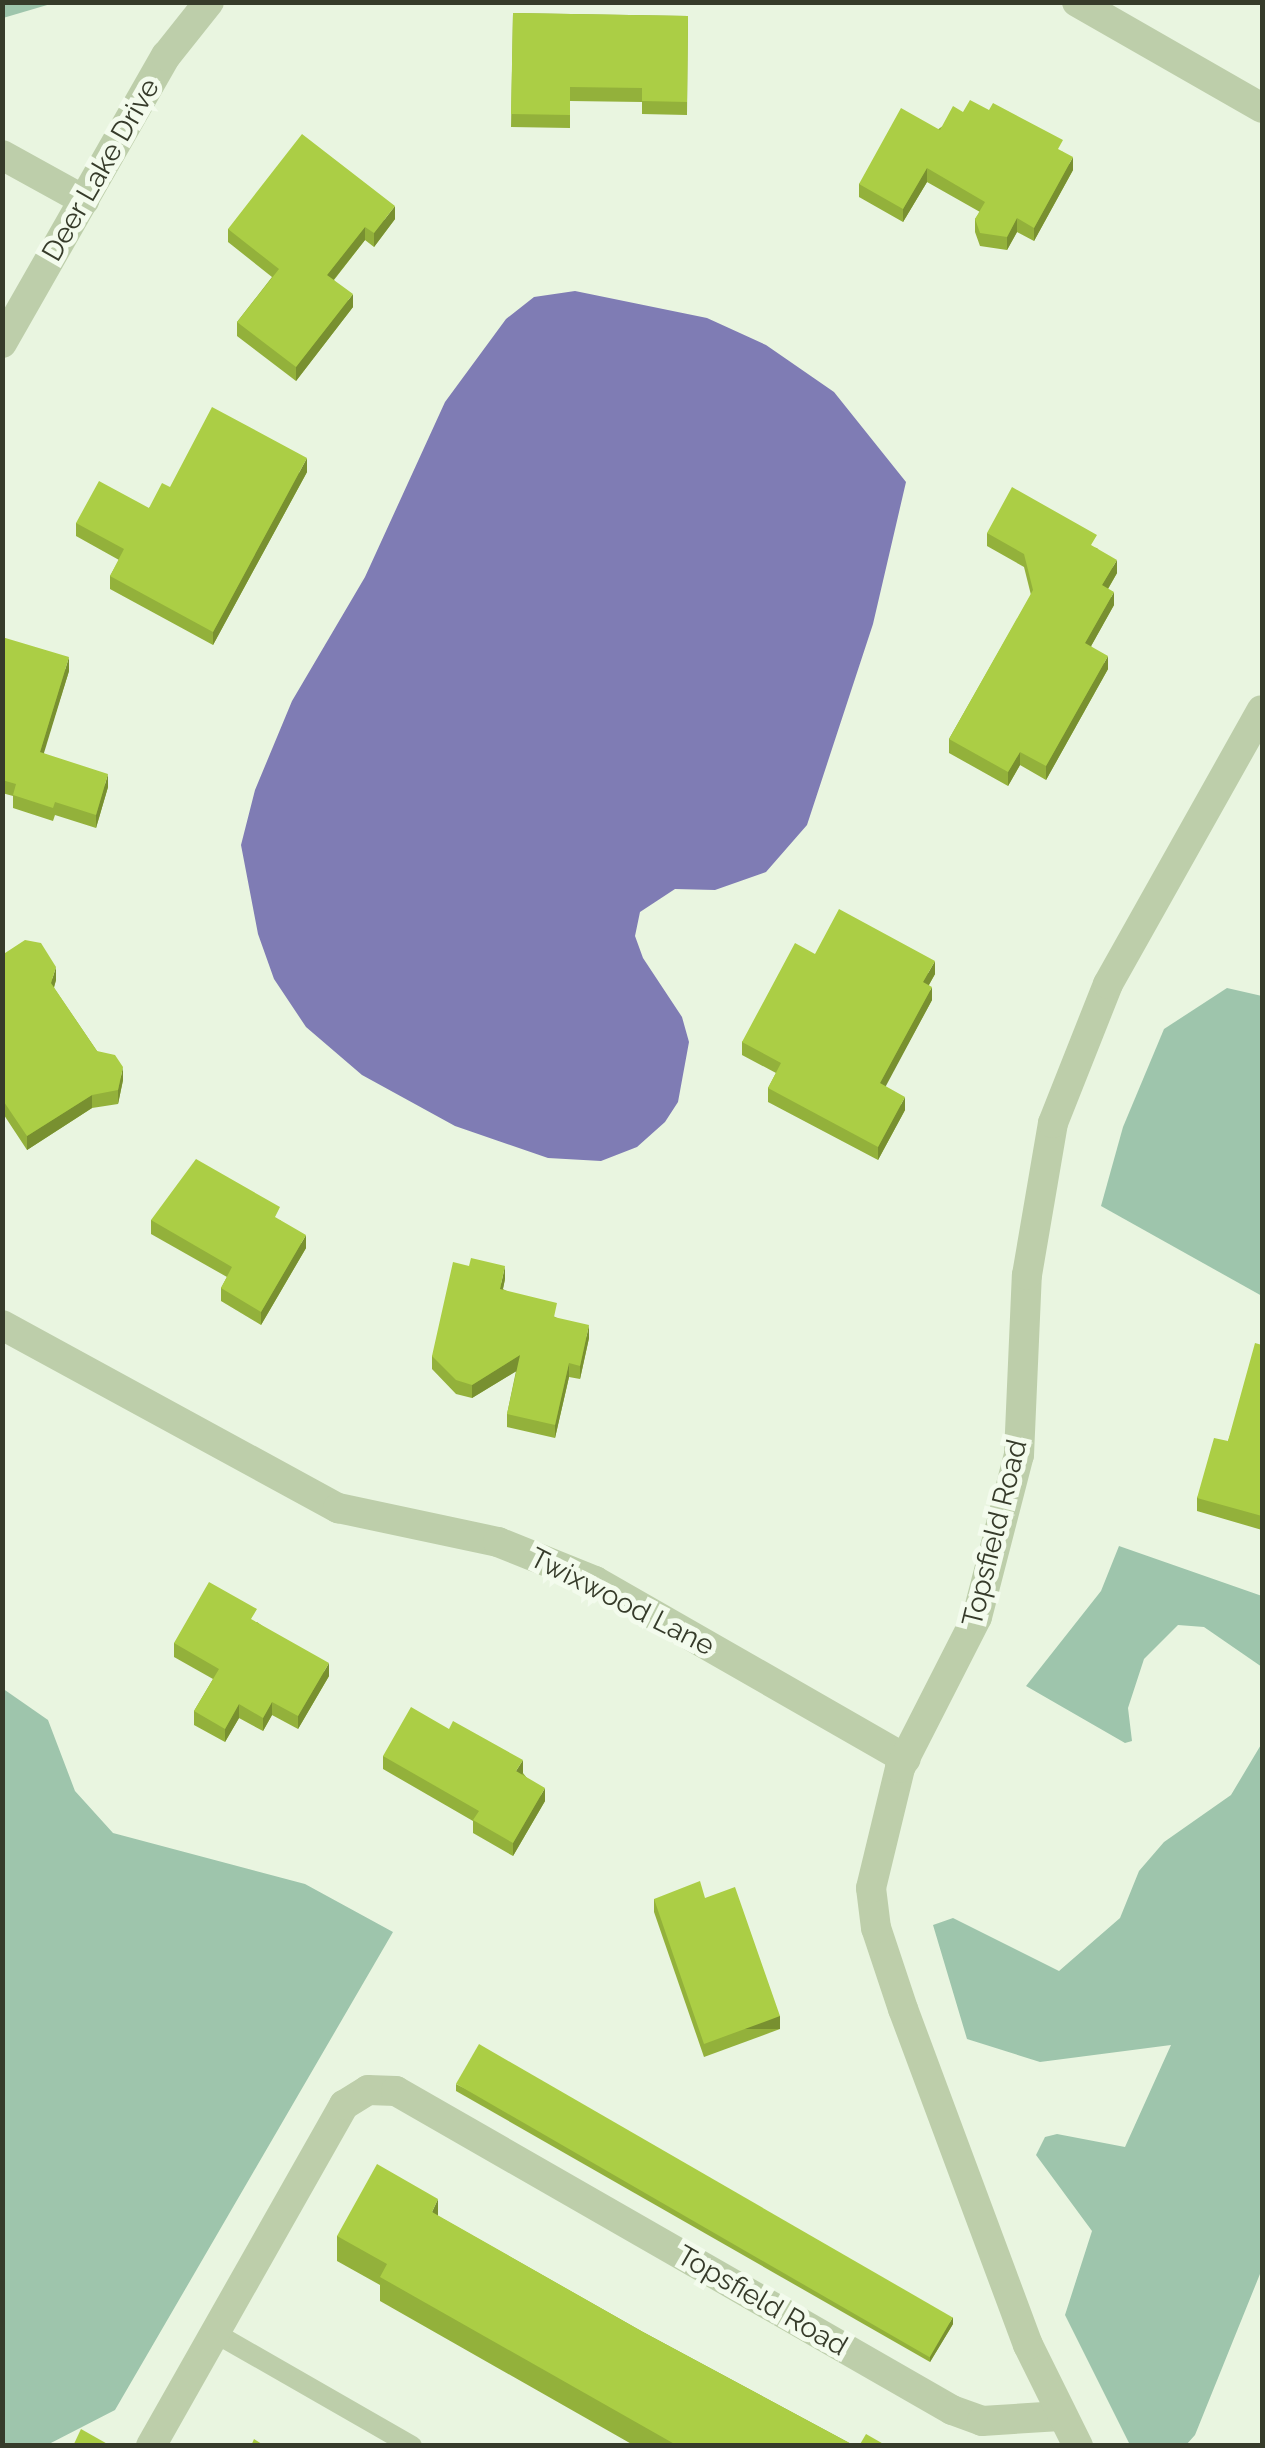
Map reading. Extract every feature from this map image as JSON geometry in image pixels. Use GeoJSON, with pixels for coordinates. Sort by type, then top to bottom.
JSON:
{"type":"FeatureCollection","features":[{"type":"Feature","properties":{"kind":"street","name":"Deer Lake Drive"},"geometry":{"type":"LineString","coordinates":[[2,343],[166,56],[209,2]]}},
{"type":"Feature","properties":{"kind":"street"},"geometry":{"type":"LineString","coordinates":[[1077,2],[1262,108]]}},
{"type":"Feature","properties":{"kind":"street"},"geometry":{"type":"LineString","coordinates":[[2,155],[84,200]]}},
{"type":"Feature","properties":{"kind":"street","name":"Topsfield Road"},"geometry":{"type":"LineString","coordinates":[[1078,2446],[1060,2416],[876,1928],[871,1888],[876,1848],[906,1759],[977,1617],[1019,1455],[1027,1275],[1053,1123],[1108,984],[1262,710]]}},
{"type":"Feature","properties":{"kind":"street","name":"Twixwood Lane"},"geometry":{"type":"LineString","coordinates":[[2,1325],[338,1508],[498,1542],[595,1581],[906,1759]]}},
{"type":"Feature","properties":{"kind":"street","name":"Topsfield Road"},"geometry":{"type":"LineString","coordinates":[[151,2446],[344,2104],[368,2090],[396,2091],[952,2410],[982,2421],[1060,2416]]}},
{"type":"Feature","properties":{"kind":"lane"},"geometry":{"type":"LineString","coordinates":[[215,2333],[412,2446]]}},
{"type":"Feature","properties":{"kind":"green space"},"geometry":{"type":"Polygon","coordinates":[[[3,2],[54,3],[3,18],[3,2]]]}},
{"type":"Feature","properties":{"kind":"green space"},"geometry":{"type":"Polygon","coordinates":[[[1227,988],[1262,996],[1262,1296],[1101,1206],[1123,1127],[1164,1029],[1227,988]]]}},
{"type":"Feature","properties":{"kind":"green space"},"geometry":{"type":"Polygon","coordinates":[[[1119,1546],[1262,1596],[1262,1667],[1204,1627],[1178,1625],[1144,1659],[1128,1708],[1132,1741],[1125,1743],[1026,1686],[1101,1591],[1119,1546]]]}},
{"type":"Feature","properties":{"kind":"green space"},"geometry":{"type":"Polygon","coordinates":[[[2,1688],[48,1720],[75,1791],[113,1833],[305,1884],[393,1932],[115,2410],[47,2445],[3,2445],[2,1688]]]}},
{"type":"Feature","properties":{"kind":"green space"},"geometry":{"type":"Polygon","coordinates":[[[1262,1743],[1262,2269],[1195,2435],[1186,2445],[1130,2445],[1065,2315],[1092,2231],[1036,2155],[1045,2137],[1057,2134],[1125,2147],[1171,2045],[1040,2062],[967,2039],[933,1925],[953,1918],[1059,1971],[1120,1918],[1139,1871],[1164,1842],[1231,1795],[1262,1743]]]}},
{"type":"Feature","properties":{"kind":"shaded area"},"geometry":{"type":"Polygon","coordinates":[[[575,291],[707,318],[766,345],[834,392],[906,482],[873,624],[807,825],[766,872],[715,890],[675,889],[640,912],[635,936],[643,958],[682,1017],[689,1042],[678,1102],[665,1122],[637,1147],[601,1161],[548,1158],[455,1126],[362,1075],[306,1027],[274,979],[258,934],[241,845],[255,790],[292,701],[365,577],[445,402],[506,319],[534,297],[575,291]]]}},
{"type":"Feature","properties":{"kind":"building"},"geometry":{"type":"Polygon","coordinates":[[[513,13],[688,16],[687,102],[642,101],[642,88],[570,87],[570,115],[511,114],[513,13]]]}},
{"type":"Feature","properties":{"kind":"building"},"geometry":{"type":"Polygon","coordinates":[[[970,100],[989,110],[993,103],[1063,140],[1058,149],[1073,157],[1034,228],[1017,218],[1007,237],[980,233],[975,219],[985,202],[927,168],[903,209],[859,184],[901,108],[940,130],[953,106],[963,112],[970,100]]]}},
{"type":"Feature","properties":{"kind":"building"},"geometry":{"type":"Polygon","coordinates":[[[302,134],[395,206],[374,233],[365,227],[327,275],[353,294],[296,367],[237,322],[279,269],[228,229],[302,134]]]}},
{"type":"Feature","properties":{"kind":"building"},"geometry":{"type":"Polygon","coordinates":[[[212,407],[307,458],[213,632],[110,576],[124,549],[76,523],[99,481],[149,508],[162,483],[170,487],[212,407]]]}},
{"type":"Feature","properties":{"kind":"building"},"geometry":{"type":"Polygon","coordinates":[[[1012,487],[1097,535],[1091,545],[1117,560],[1102,585],[1114,592],[1085,643],[1108,656],[1046,766],[1020,752],[1008,772],[949,739],[1033,590],[1024,554],[987,533],[1012,487]]]}},
{"type":"Feature","properties":{"kind":"building"},"geometry":{"type":"Polygon","coordinates":[[[2,637],[69,657],[40,752],[108,774],[96,815],[55,802],[53,808],[13,795],[16,784],[2,780],[2,637]]]}},
{"type":"Feature","properties":{"kind":"building"},"geometry":{"type":"Polygon","coordinates":[[[839,909],[935,961],[923,982],[932,987],[880,1083],[905,1097],[878,1147],[768,1088],[781,1063],[742,1042],[795,943],[815,954],[839,909]]]}},
{"type":"Feature","properties":{"kind":"building"},"geometry":{"type":"Polygon","coordinates":[[[25,940],[41,943],[56,967],[51,983],[97,1051],[115,1055],[123,1067],[118,1090],[92,1095],[27,1136],[2,1099],[2,955],[25,940]]]}},
{"type":"Feature","properties":{"kind":"building"},"geometry":{"type":"Polygon","coordinates":[[[196,1159],[280,1207],[275,1217],[306,1235],[261,1312],[221,1288],[232,1267],[151,1220],[196,1159]]]}},
{"type":"Feature","properties":{"kind":"building"},"geometry":{"type":"Polygon","coordinates":[[[471,1258],[505,1266],[500,1289],[557,1303],[554,1317],[589,1325],[580,1366],[569,1363],[555,1425],[507,1414],[520,1355],[472,1385],[456,1380],[432,1356],[453,1262],[469,1266],[471,1258]]]}},
{"type":"Feature","properties":{"kind":"building"},"geometry":{"type":"Polygon","coordinates":[[[1255,1343],[1262,1345],[1262,1516],[1197,1498],[1214,1438],[1228,1441],[1255,1343]]]}},
{"type":"Feature","properties":{"kind":"building"},"geometry":{"type":"Polygon","coordinates":[[[209,1582],[257,1609],[251,1619],[329,1663],[298,1716],[272,1702],[263,1718],[239,1704],[225,1729],[194,1711],[219,1669],[174,1643],[209,1582]]]}},
{"type":"Feature","properties":{"kind":"building"},"geometry":{"type":"Polygon","coordinates":[[[411,1707],[449,1729],[453,1721],[523,1760],[516,1771],[545,1788],[513,1843],[473,1820],[479,1811],[383,1756],[411,1707]]]}},
{"type":"Feature","properties":{"kind":"building"},"geometry":{"type":"Polygon","coordinates":[[[700,1881],[705,1898],[735,1887],[780,2016],[704,2044],[654,1899],[700,1881]]]}},
{"type":"Feature","properties":{"kind":"building"},"geometry":{"type":"Polygon","coordinates":[[[479,2044],[953,2318],[930,2357],[456,2084],[479,2044]]]}},
{"type":"Feature","properties":{"kind":"building"},"geometry":{"type":"Polygon","coordinates":[[[377,2164],[438,2199],[432,2212],[855,2446],[678,2446],[380,2277],[387,2264],[337,2236],[377,2164]]]}},
{"type":"Feature","properties":{"kind":"building"},"geometry":{"type":"Polygon","coordinates":[[[81,2429],[111,2446],[73,2446],[81,2429]]]}},
{"type":"Feature","properties":{"kind":"building"},"geometry":{"type":"Polygon","coordinates":[[[866,2434],[887,2446],[859,2446],[866,2434]]]}}]}
